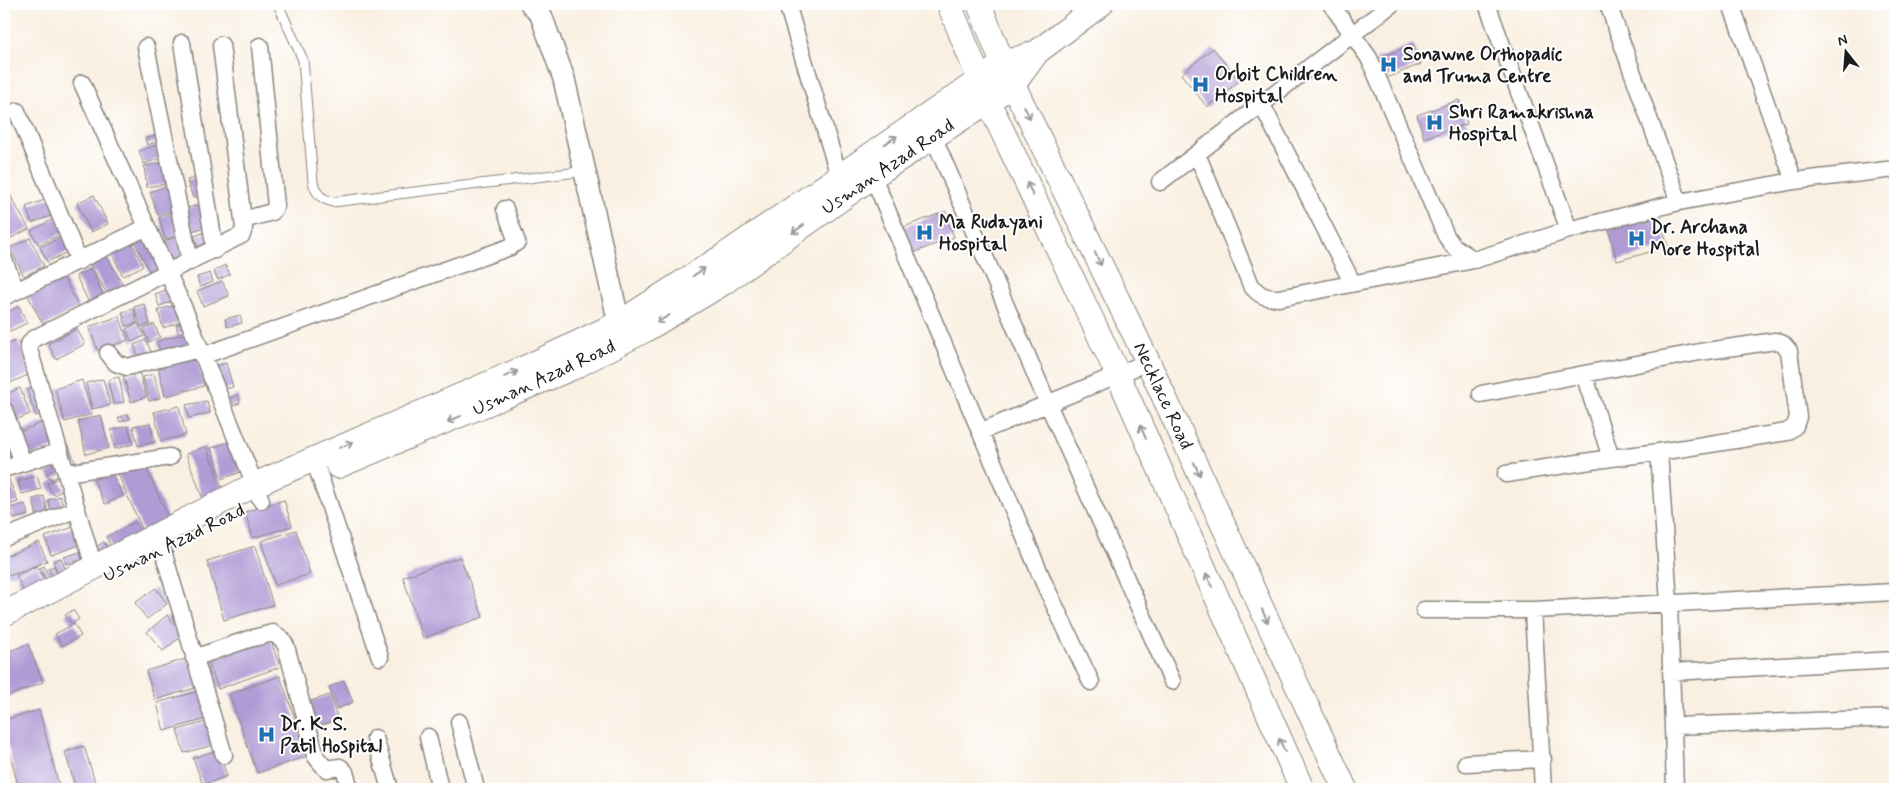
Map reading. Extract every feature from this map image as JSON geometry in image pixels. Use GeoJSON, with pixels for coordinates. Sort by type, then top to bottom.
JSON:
{"type":"FeatureCollection","features":[{"type":"Feature","properties":{"kind":"main road","name":"Necklace Road"},"geometry":{"type":"LineString","coordinates":[[949,4],[984,90],[1118,375],[1302,789]]}},
{"type":"Feature","properties":{"kind":"main road","name":"Necklace Road"},"geometry":{"type":"LineString","coordinates":[[979,4],[1008,75],[1148,362],[1345,789]]}},
{"type":"Feature","properties":{"kind":"main road","name":"Usman Azad Road"},"geometry":{"type":"LineString","coordinates":[[316,466],[572,368],[645,330],[722,283],[869,167],[1008,75],[1101,4]]}},
{"type":"Feature","properties":{"kind":"main road","name":"Usman Azad Road"},"geometry":{"type":"LineString","coordinates":[[4,614],[94,567],[316,466],[618,323],[676,288],[838,176],[869,167],[933,136],[984,90]]}},
{"type":"Feature","properties":{"kind":"main road","name":"Usman Azad Road"},"geometry":{"type":"LineString","coordinates":[[4,630],[162,548],[257,493]]}},
{"type":"Feature","properties":{"kind":"street"},"geometry":{"type":"LineString","coordinates":[[531,4],[540,15],[564,79],[586,171],[618,323]]}},
{"type":"Feature","properties":{"kind":"street"},"geometry":{"type":"LineString","coordinates":[[787,4],[838,176]]}},
{"type":"Feature","properties":{"kind":"street"},"geometry":{"type":"LineString","coordinates":[[1331,4],[1369,58],[1446,236],[1453,246],[1474,260]]}},
{"type":"Feature","properties":{"kind":"street"},"geometry":{"type":"LineString","coordinates":[[1160,182],[1392,4]]}},
{"type":"Feature","properties":{"kind":"street"},"geometry":{"type":"LineString","coordinates":[[1487,4],[1569,230]]}},
{"type":"Feature","properties":{"kind":"street"},"geometry":{"type":"LineString","coordinates":[[1608,4],[1679,202]]}},
{"type":"Feature","properties":{"kind":"street"},"geometry":{"type":"LineString","coordinates":[[1731,4],[1794,181]]}},
{"type":"Feature","properties":{"kind":"street"},"geometry":{"type":"LineString","coordinates":[[182,43],[215,250]]}},
{"type":"Feature","properties":{"kind":"street"},"geometry":{"type":"LineString","coordinates":[[94,567],[28,351],[29,342],[242,235],[244,220],[220,44]]}},
{"type":"Feature","properties":{"kind":"street"},"geometry":{"type":"LineString","coordinates":[[244,220],[272,212],[276,206],[260,46]]}},
{"type":"Feature","properties":{"kind":"street"},"geometry":{"type":"LineString","coordinates":[[146,47],[190,262]]}},
{"type":"Feature","properties":{"kind":"street"},"geometry":{"type":"LineString","coordinates":[[82,83],[168,273],[257,493]]}},
{"type":"Feature","properties":{"kind":"street"},"geometry":{"type":"LineString","coordinates":[[1262,105],[1352,282]]}},
{"type":"Feature","properties":{"kind":"street"},"geometry":{"type":"LineString","coordinates":[[17,111],[79,261]]}},
{"type":"Feature","properties":{"kind":"street"},"geometry":{"type":"LineString","coordinates":[[933,136],[1048,404],[1172,681]]}},
{"type":"Feature","properties":{"kind":"street"},"geometry":{"type":"LineString","coordinates":[[1197,154],[1251,285],[1257,293],[1266,298],[1279,298],[1352,282],[1474,260],[1569,230],[1679,202],[1794,181],[1895,169]]}},
{"type":"Feature","properties":{"kind":"street"},"geometry":{"type":"LineString","coordinates":[[869,167],[982,431],[1044,583],[1090,682]]}},
{"type":"Feature","properties":{"kind":"street"},"geometry":{"type":"LineString","coordinates":[[108,353],[116,363],[128,367],[200,352],[510,247],[517,242],[505,209]]}},
{"type":"Feature","properties":{"kind":"street"},"geometry":{"type":"LineString","coordinates":[[4,260],[10,294],[147,228]]}},
{"type":"Feature","properties":{"kind":"street"},"geometry":{"type":"LineString","coordinates":[[1481,394],[1700,352],[1775,341],[1783,344],[1789,351],[1798,417],[1795,426],[1787,432],[1506,474]]}},
{"type":"Feature","properties":{"kind":"street"},"geometry":{"type":"LineString","coordinates":[[982,431],[1148,362]]}},
{"type":"Feature","properties":{"kind":"street"},"geometry":{"type":"LineString","coordinates":[[1584,374],[1611,458]]}},
{"type":"Feature","properties":{"kind":"street"},"geometry":{"type":"LineString","coordinates":[[4,410],[22,463]]}},
{"type":"Feature","properties":{"kind":"street"},"geometry":{"type":"LineString","coordinates":[[4,469],[60,451]]}},
{"type":"Feature","properties":{"kind":"street"},"geometry":{"type":"LineString","coordinates":[[1659,452],[1669,603],[1675,789]]}},
{"type":"Feature","properties":{"kind":"street"},"geometry":{"type":"LineString","coordinates":[[66,473],[170,457]]}},
{"type":"Feature","properties":{"kind":"street"},"geometry":{"type":"LineString","coordinates":[[316,466],[380,657]]}},
{"type":"Feature","properties":{"kind":"street"},"geometry":{"type":"LineString","coordinates":[[4,538],[77,509]]}},
{"type":"Feature","properties":{"kind":"street"},"geometry":{"type":"LineString","coordinates":[[162,548],[224,755]]}},
{"type":"Feature","properties":{"kind":"street"},"geometry":{"type":"LineString","coordinates":[[1424,610],[1533,610],[1895,592]]}},
{"type":"Feature","properties":{"kind":"street"},"geometry":{"type":"LineString","coordinates":[[1533,610],[1543,759],[1543,789]]}},
{"type":"Feature","properties":{"kind":"street"},"geometry":{"type":"LineString","coordinates":[[194,658],[272,633],[282,638],[286,646],[316,757],[326,769],[340,768],[345,772],[350,789]]}},
{"type":"Feature","properties":{"kind":"street"},"geometry":{"type":"LineString","coordinates":[[1671,672],[1895,660]]}},
{"type":"Feature","properties":{"kind":"street"},"geometry":{"type":"LineString","coordinates":[[1672,726],[1895,718]]}},
{"type":"Feature","properties":{"kind":"street"},"geometry":{"type":"LineString","coordinates":[[459,722],[476,789]]}},
{"type":"Feature","properties":{"kind":"street"},"geometry":{"type":"LineString","coordinates":[[428,737],[440,789]]}},
{"type":"Feature","properties":{"kind":"street"},"geometry":{"type":"LineString","coordinates":[[375,738],[390,789]]}},
{"type":"Feature","properties":{"kind":"street"},"geometry":{"type":"LineString","coordinates":[[1466,763],[1543,759]]}},
{"type":"Feature","properties":{"kind":"lane"},"geometry":{"type":"LineString","coordinates":[[278,4],[303,60],[312,182],[322,199],[333,202],[586,171]]}},
{"type":"Feature","properties":{"kind":"building"},"geometry":{"type":"Polygon","coordinates":[[[1413,44],[1421,64],[1384,79],[1376,59],[1413,44]]]}},
{"type":"Feature","properties":{"kind":"building"},"geometry":{"type":"Polygon","coordinates":[[[1213,48],[1239,81],[1207,107],[1181,74],[1213,48]]]}},
{"type":"Feature","properties":{"kind":"building"},"geometry":{"type":"Polygon","coordinates":[[[1459,100],[1467,124],[1424,138],[1417,115],[1459,100]]]}},
{"type":"Feature","properties":{"kind":"building"},"geometry":{"type":"Polygon","coordinates":[[[155,136],[157,142],[147,145],[145,139],[155,136]]]}},
{"type":"Feature","properties":{"kind":"building"},"geometry":{"type":"Polygon","coordinates":[[[162,143],[167,156],[144,164],[139,151],[162,143]]]}},
{"type":"Feature","properties":{"kind":"building"},"geometry":{"type":"Polygon","coordinates":[[[167,162],[171,183],[147,187],[144,166],[167,162]]]}},
{"type":"Feature","properties":{"kind":"building"},"geometry":{"type":"Polygon","coordinates":[[[198,177],[204,195],[193,198],[187,180],[198,177]]]}},
{"type":"Feature","properties":{"kind":"building"},"geometry":{"type":"Polygon","coordinates":[[[169,185],[177,209],[158,215],[150,192],[169,185]]]}},
{"type":"Feature","properties":{"kind":"building"},"geometry":{"type":"Polygon","coordinates":[[[10,195],[29,229],[7,240],[4,235],[4,198],[10,195]]]}},
{"type":"Feature","properties":{"kind":"building"},"geometry":{"type":"Polygon","coordinates":[[[94,195],[108,224],[91,232],[77,203],[94,195]]]}},
{"type":"Feature","properties":{"kind":"building"},"geometry":{"type":"Polygon","coordinates":[[[52,197],[58,213],[32,223],[26,207],[52,197]]]}},
{"type":"Feature","properties":{"kind":"building"},"geometry":{"type":"Polygon","coordinates":[[[201,204],[208,226],[192,231],[185,209],[201,204]]]}},
{"type":"Feature","properties":{"kind":"building"},"geometry":{"type":"Polygon","coordinates":[[[174,212],[180,235],[165,239],[159,217],[174,212]]]}},
{"type":"Feature","properties":{"kind":"building"},"geometry":{"type":"Polygon","coordinates":[[[944,212],[954,237],[910,254],[901,228],[944,212]]]}},
{"type":"Feature","properties":{"kind":"building"},"geometry":{"type":"Polygon","coordinates":[[[1659,214],[1668,247],[1617,261],[1608,228],[1659,214]]]}},
{"type":"Feature","properties":{"kind":"building"},"geometry":{"type":"Polygon","coordinates":[[[57,217],[65,232],[39,245],[31,231],[57,217]]]}},
{"type":"Feature","properties":{"kind":"building"},"geometry":{"type":"Polygon","coordinates":[[[145,231],[164,271],[152,277],[132,237],[145,231]]]}},
{"type":"Feature","properties":{"kind":"building"},"geometry":{"type":"Polygon","coordinates":[[[206,232],[210,243],[198,247],[194,236],[206,232]]]}},
{"type":"Feature","properties":{"kind":"building"},"geometry":{"type":"Polygon","coordinates":[[[65,235],[72,250],[47,262],[40,247],[65,235]]]}},
{"type":"Feature","properties":{"kind":"building"},"geometry":{"type":"Polygon","coordinates":[[[180,236],[187,259],[171,264],[164,241],[180,236]]]}},
{"type":"Feature","properties":{"kind":"building"},"geometry":{"type":"Polygon","coordinates":[[[30,238],[44,266],[24,276],[10,248],[30,238]]]}},
{"type":"Feature","properties":{"kind":"building"},"geometry":{"type":"Polygon","coordinates":[[[131,240],[143,266],[123,276],[110,250],[131,240]]]}},
{"type":"Feature","properties":{"kind":"building"},"geometry":{"type":"Polygon","coordinates":[[[103,250],[125,288],[109,297],[87,259],[103,250]]]}},
{"type":"Feature","properties":{"kind":"building"},"geometry":{"type":"Polygon","coordinates":[[[225,265],[230,274],[218,280],[214,271],[225,265]]]}},
{"type":"Feature","properties":{"kind":"building"},"geometry":{"type":"Polygon","coordinates":[[[91,269],[105,298],[90,305],[76,276],[91,269]]]}},
{"type":"Feature","properties":{"kind":"building"},"geometry":{"type":"Polygon","coordinates":[[[210,273],[213,282],[200,287],[197,277],[210,273]]]}},
{"type":"Feature","properties":{"kind":"building"},"geometry":{"type":"Polygon","coordinates":[[[62,274],[79,307],[44,326],[26,292],[62,274]]]}},
{"type":"Feature","properties":{"kind":"building"},"geometry":{"type":"Polygon","coordinates":[[[222,281],[229,296],[203,306],[197,291],[222,281]]]}},
{"type":"Feature","properties":{"kind":"building"},"geometry":{"type":"Polygon","coordinates":[[[172,288],[177,300],[159,306],[155,294],[172,288]]]}},
{"type":"Feature","properties":{"kind":"building"},"geometry":{"type":"Polygon","coordinates":[[[144,304],[150,324],[141,327],[134,307],[144,304]]]}},
{"type":"Feature","properties":{"kind":"building"},"geometry":{"type":"Polygon","coordinates":[[[179,304],[184,321],[163,328],[158,310],[179,304]]]}},
{"type":"Feature","properties":{"kind":"building"},"geometry":{"type":"Polygon","coordinates":[[[19,306],[27,323],[4,334],[4,314],[19,306]]]}},
{"type":"Feature","properties":{"kind":"building"},"geometry":{"type":"Polygon","coordinates":[[[134,309],[137,323],[126,326],[122,312],[134,309]]]}},
{"type":"Feature","properties":{"kind":"building"},"geometry":{"type":"Polygon","coordinates":[[[240,315],[242,323],[227,327],[225,319],[240,315]]]}},
{"type":"Feature","properties":{"kind":"building"},"geometry":{"type":"Polygon","coordinates":[[[119,316],[128,340],[98,351],[89,327],[119,316]]]}},
{"type":"Feature","properties":{"kind":"building"},"geometry":{"type":"Polygon","coordinates":[[[138,323],[144,336],[132,342],[126,329],[138,323]]]}},
{"type":"Feature","properties":{"kind":"building"},"geometry":{"type":"Polygon","coordinates":[[[184,323],[186,331],[178,333],[176,325],[184,323]]]}},
{"type":"Feature","properties":{"kind":"building"},"geometry":{"type":"Polygon","coordinates":[[[154,324],[160,337],[149,342],[143,329],[154,324]]]}},
{"type":"Feature","properties":{"kind":"building"},"geometry":{"type":"Polygon","coordinates":[[[77,329],[85,344],[56,359],[48,344],[77,329]]]}},
{"type":"Feature","properties":{"kind":"building"},"geometry":{"type":"Polygon","coordinates":[[[191,332],[195,346],[161,355],[157,341],[191,332]]]}},
{"type":"Feature","properties":{"kind":"building"},"geometry":{"type":"Polygon","coordinates":[[[17,340],[32,373],[4,386],[4,346],[17,340]]]}},
{"type":"Feature","properties":{"kind":"building"},"geometry":{"type":"Polygon","coordinates":[[[146,340],[152,354],[139,359],[134,345],[146,340]]]}},
{"type":"Feature","properties":{"kind":"building"},"geometry":{"type":"Polygon","coordinates":[[[197,356],[204,386],[165,396],[158,366],[197,356]]]}},
{"type":"Feature","properties":{"kind":"building"},"geometry":{"type":"Polygon","coordinates":[[[226,363],[233,387],[222,390],[214,367],[226,363]]]}},
{"type":"Feature","properties":{"kind":"building"},"geometry":{"type":"Polygon","coordinates":[[[139,371],[146,397],[131,402],[123,375],[139,371]]]}},
{"type":"Feature","properties":{"kind":"building"},"geometry":{"type":"Polygon","coordinates":[[[154,374],[160,398],[149,401],[143,377],[154,374]]]}},
{"type":"Feature","properties":{"kind":"building"},"geometry":{"type":"Polygon","coordinates":[[[119,377],[124,402],[113,404],[108,380],[119,377]]]}},
{"type":"Feature","properties":{"kind":"building"},"geometry":{"type":"Polygon","coordinates":[[[103,379],[110,405],[92,409],[86,383],[103,379]]]}},
{"type":"Feature","properties":{"kind":"building"},"geometry":{"type":"Polygon","coordinates":[[[82,380],[92,414],[65,422],[55,389],[82,380]]]}},
{"type":"Feature","properties":{"kind":"building"},"geometry":{"type":"Polygon","coordinates":[[[36,387],[45,413],[36,416],[27,390],[36,387]]]}},
{"type":"Feature","properties":{"kind":"building"},"geometry":{"type":"Polygon","coordinates":[[[20,388],[30,414],[13,421],[4,395],[20,388]]]}},
{"type":"Feature","properties":{"kind":"building"},"geometry":{"type":"Polygon","coordinates":[[[238,395],[240,403],[229,407],[227,399],[238,395]]]}},
{"type":"Feature","properties":{"kind":"building"},"geometry":{"type":"Polygon","coordinates":[[[207,401],[210,413],[189,418],[186,405],[207,401]]]}},
{"type":"Feature","properties":{"kind":"building"},"geometry":{"type":"Polygon","coordinates":[[[179,406],[186,435],[161,441],[154,412],[179,406]]]}},
{"type":"Feature","properties":{"kind":"building"},"geometry":{"type":"Polygon","coordinates":[[[128,414],[130,419],[120,422],[118,418],[128,414]]]}},
{"type":"Feature","properties":{"kind":"building"},"geometry":{"type":"Polygon","coordinates":[[[101,415],[109,448],[86,454],[78,421],[101,415]]]}},
{"type":"Feature","properties":{"kind":"building"},"geometry":{"type":"Polygon","coordinates":[[[46,421],[56,446],[28,457],[18,432],[46,421]]]}},
{"type":"Feature","properties":{"kind":"building"},"geometry":{"type":"Polygon","coordinates":[[[150,423],[155,442],[138,446],[133,426],[150,423]]]}},
{"type":"Feature","properties":{"kind":"building"},"geometry":{"type":"Polygon","coordinates":[[[128,426],[133,444],[115,449],[111,430],[128,426]]]}},
{"type":"Feature","properties":{"kind":"building"},"geometry":{"type":"Polygon","coordinates":[[[232,441],[241,472],[221,479],[211,448],[232,441]]]}},
{"type":"Feature","properties":{"kind":"building"},"geometry":{"type":"Polygon","coordinates":[[[14,443],[19,458],[4,463],[4,447],[14,443]]]}},
{"type":"Feature","properties":{"kind":"building"},"geometry":{"type":"Polygon","coordinates":[[[69,446],[76,465],[67,468],[60,449],[69,446]]]}},
{"type":"Feature","properties":{"kind":"building"},"geometry":{"type":"Polygon","coordinates":[[[206,446],[225,496],[205,504],[186,454],[206,446]]]}},
{"type":"Feature","properties":{"kind":"building"},"geometry":{"type":"Polygon","coordinates":[[[144,463],[169,519],[143,531],[118,474],[144,463]]]}},
{"type":"Feature","properties":{"kind":"building"},"geometry":{"type":"Polygon","coordinates":[[[58,467],[62,474],[51,480],[47,473],[58,467]]]}},
{"type":"Feature","properties":{"kind":"building"},"geometry":{"type":"Polygon","coordinates":[[[4,472],[6,472],[18,502],[4,507],[4,472]]]}},
{"type":"Feature","properties":{"kind":"building"},"geometry":{"type":"Polygon","coordinates":[[[111,472],[123,496],[105,504],[94,480],[111,472]]]}},
{"type":"Feature","properties":{"kind":"building"},"geometry":{"type":"Polygon","coordinates":[[[37,476],[41,489],[22,494],[18,481],[37,476]]]}},
{"type":"Feature","properties":{"kind":"building"},"geometry":{"type":"Polygon","coordinates":[[[58,478],[65,489],[54,495],[47,484],[58,478]]]}},
{"type":"Feature","properties":{"kind":"building"},"geometry":{"type":"Polygon","coordinates":[[[44,496],[48,514],[37,517],[33,499],[44,496]]]}},
{"type":"Feature","properties":{"kind":"building"},"geometry":{"type":"Polygon","coordinates":[[[60,496],[65,512],[52,515],[48,500],[60,496]]]}},
{"type":"Feature","properties":{"kind":"building"},"geometry":{"type":"Polygon","coordinates":[[[284,500],[292,526],[253,538],[245,512],[284,500]]]}},
{"type":"Feature","properties":{"kind":"building"},"geometry":{"type":"Polygon","coordinates":[[[25,504],[28,515],[14,519],[10,508],[25,504]]]}},
{"type":"Feature","properties":{"kind":"building"},"geometry":{"type":"Polygon","coordinates":[[[135,522],[144,538],[115,554],[106,537],[135,522]]]}},
{"type":"Feature","properties":{"kind":"building"},"geometry":{"type":"Polygon","coordinates":[[[79,525],[85,543],[51,555],[45,537],[79,525]]]}},
{"type":"Feature","properties":{"kind":"building"},"geometry":{"type":"Polygon","coordinates":[[[296,530],[310,574],[275,585],[261,541],[296,530]]]}},
{"type":"Feature","properties":{"kind":"building"},"geometry":{"type":"Polygon","coordinates":[[[39,542],[47,561],[9,576],[4,565],[4,557],[39,542]]]}},
{"type":"Feature","properties":{"kind":"building"},"geometry":{"type":"Polygon","coordinates":[[[104,542],[111,554],[97,562],[90,550],[104,542]]]}},
{"type":"Feature","properties":{"kind":"building"},"geometry":{"type":"Polygon","coordinates":[[[255,546],[273,605],[224,620],[207,561],[255,546]]]}},
{"type":"Feature","properties":{"kind":"building"},"geometry":{"type":"Polygon","coordinates":[[[80,552],[82,560],[66,564],[64,557],[80,552]]]}},
{"type":"Feature","properties":{"kind":"building"},"geometry":{"type":"Polygon","coordinates":[[[460,557],[483,617],[423,638],[403,577],[460,557]]]}},
{"type":"Feature","properties":{"kind":"building"},"geometry":{"type":"Polygon","coordinates":[[[61,558],[68,576],[60,579],[53,561],[61,558]]]}},
{"type":"Feature","properties":{"kind":"building"},"geometry":{"type":"Polygon","coordinates":[[[37,566],[46,587],[25,595],[16,575],[37,566]]]}},
{"type":"Feature","properties":{"kind":"building"},"geometry":{"type":"Polygon","coordinates":[[[44,566],[53,586],[49,588],[40,568],[44,566]]]}},
{"type":"Feature","properties":{"kind":"building"},"geometry":{"type":"Polygon","coordinates":[[[54,566],[60,582],[55,584],[48,568],[54,566]]]}},
{"type":"Feature","properties":{"kind":"building"},"geometry":{"type":"Polygon","coordinates":[[[156,588],[167,604],[147,619],[135,603],[156,588]]]}},
{"type":"Feature","properties":{"kind":"building"},"geometry":{"type":"Polygon","coordinates":[[[73,610],[79,619],[72,624],[65,615],[73,610]]]}},
{"type":"Feature","properties":{"kind":"building"},"geometry":{"type":"Polygon","coordinates":[[[167,615],[183,635],[163,651],[147,632],[167,615]]]}},
{"type":"Feature","properties":{"kind":"building"},"geometry":{"type":"Polygon","coordinates":[[[74,624],[81,636],[62,646],[55,634],[74,624]]]}},
{"type":"Feature","properties":{"kind":"building"},"geometry":{"type":"Polygon","coordinates":[[[270,638],[280,667],[218,689],[208,660],[270,638]]]}},
{"type":"Feature","properties":{"kind":"building"},"geometry":{"type":"Polygon","coordinates":[[[28,644],[43,682],[4,698],[4,653],[28,644]]]}},
{"type":"Feature","properties":{"kind":"building"},"geometry":{"type":"Polygon","coordinates":[[[189,658],[198,687],[155,700],[146,671],[189,658]]]}},
{"type":"Feature","properties":{"kind":"building"},"geometry":{"type":"Polygon","coordinates":[[[280,676],[308,756],[257,773],[229,694],[280,676]]]}},
{"type":"Feature","properties":{"kind":"building"},"geometry":{"type":"Polygon","coordinates":[[[344,681],[353,702],[337,709],[329,687],[344,681]]]}},
{"type":"Feature","properties":{"kind":"building"},"geometry":{"type":"Polygon","coordinates":[[[202,690],[210,718],[164,731],[157,703],[202,690]]]}},
{"type":"Feature","properties":{"kind":"building"},"geometry":{"type":"Polygon","coordinates":[[[330,695],[338,720],[316,727],[308,702],[330,695]]]}},
{"type":"Feature","properties":{"kind":"building"},"geometry":{"type":"Polygon","coordinates":[[[39,710],[60,789],[19,789],[4,731],[4,720],[39,710]]]}},
{"type":"Feature","properties":{"kind":"building"},"geometry":{"type":"Polygon","coordinates":[[[210,721],[217,744],[184,753],[177,730],[210,721]]]}},
{"type":"Feature","properties":{"kind":"building"},"geometry":{"type":"Polygon","coordinates":[[[84,746],[96,785],[76,789],[65,752],[84,746]]]}},
{"type":"Feature","properties":{"kind":"building"},"geometry":{"type":"Polygon","coordinates":[[[218,750],[227,776],[203,785],[193,758],[218,750]]]}},
{"type":"Feature","properties":{"kind":"place","name":"Sonawne Orthopadic and Truma Centre"},"geometry":{"type":"Point","coordinates":[1389,65]}},
{"type":"Feature","properties":{"kind":"place","name":"Orbit Children Hospital"},"geometry":{"type":"Point","coordinates":[1201,85]}},
{"type":"Feature","properties":{"kind":"place","name":"Shri Ramakrishna Hospital"},"geometry":{"type":"Point","coordinates":[1435,123]}},
{"type":"Feature","properties":{"kind":"place","name":"Ma Rudayani Hospital"},"geometry":{"type":"Point","coordinates":[925,233]}},
{"type":"Feature","properties":{"kind":"place","name":"Dr. Archana More Hospital"},"geometry":{"type":"Point","coordinates":[1636,238]}},
{"type":"Feature","properties":{"kind":"place","name":"Dr. K. S. Patil Hospital"},"geometry":{"type":"Point","coordinates":[266,735]}}]}
